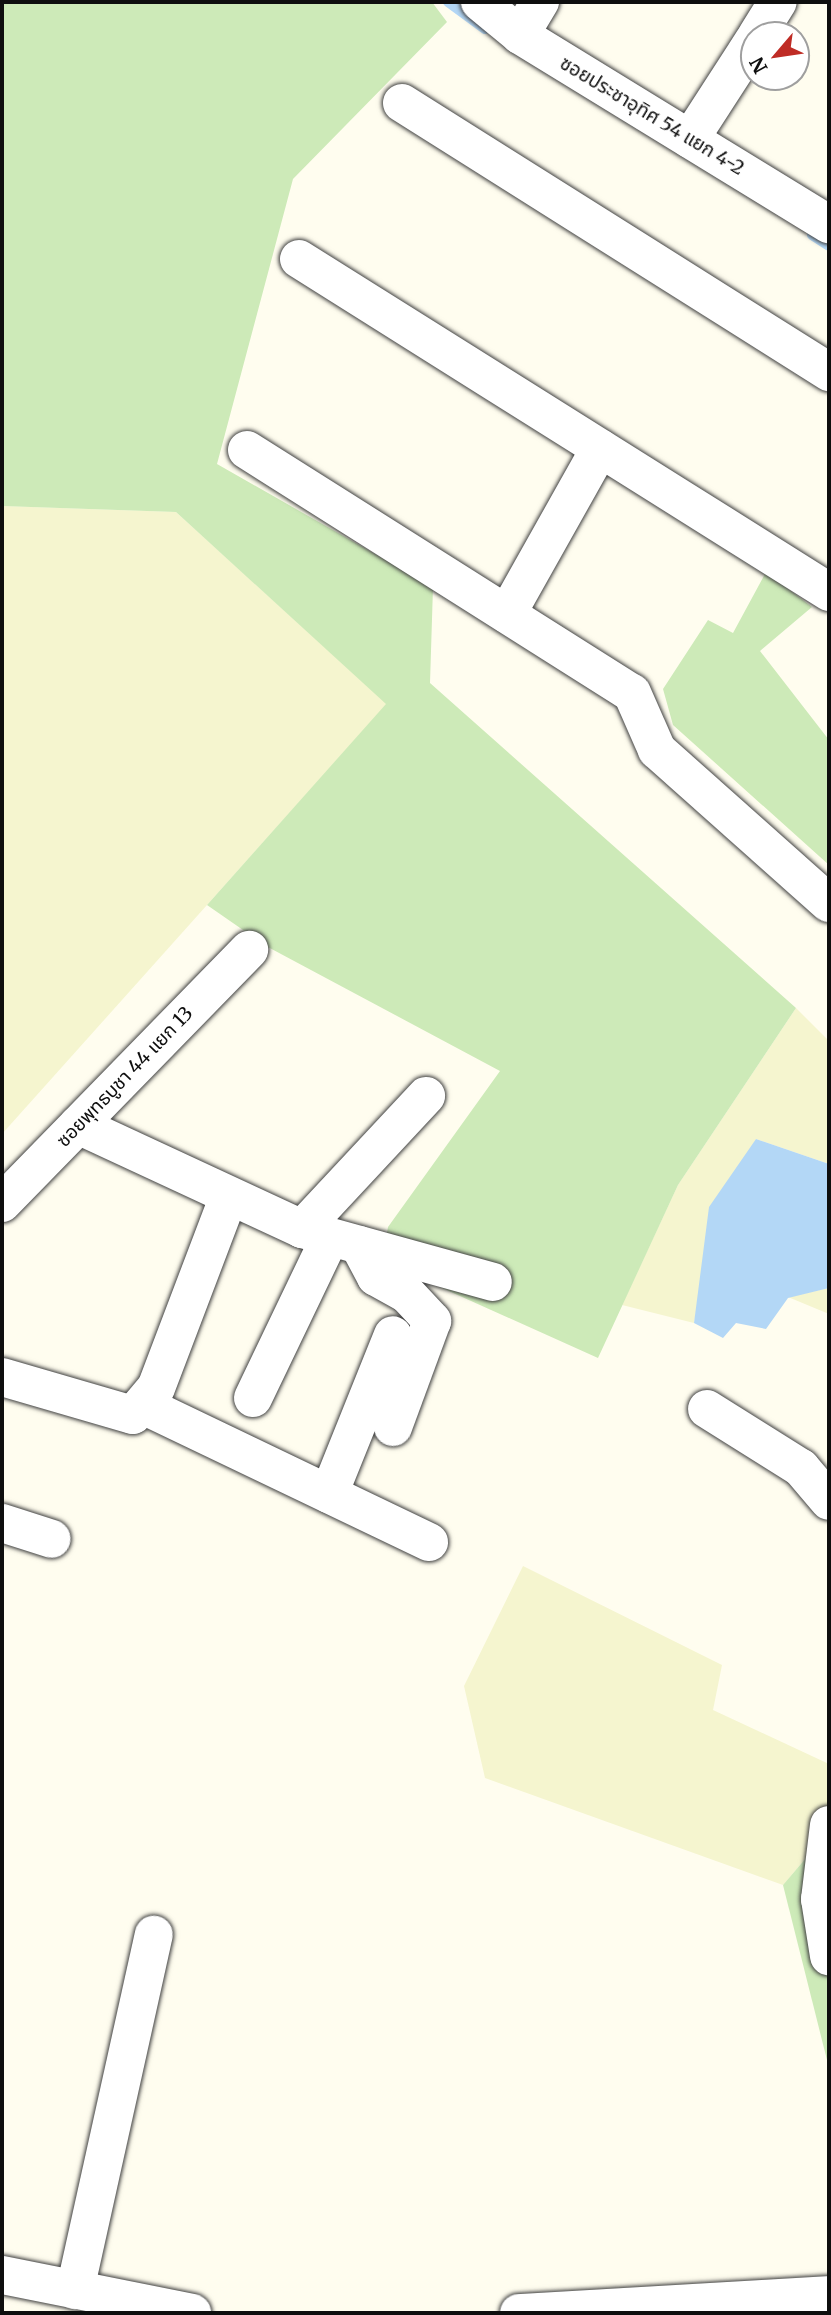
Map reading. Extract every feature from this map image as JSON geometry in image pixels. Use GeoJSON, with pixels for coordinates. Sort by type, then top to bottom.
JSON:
{"type":"FeatureCollection","features":[{"type":"Feature","properties":{"kind":"street","name":"ซอยประชาอุทิศ 54 แยก 4-2"},"geometry":{"type":"LineString","coordinates":[[480,2],[520,35],[829,224]]}},
{"type":"Feature","properties":{"kind":"street"},"geometry":{"type":"LineString","coordinates":[[520,35],[541,2]]}},
{"type":"Feature","properties":{"kind":"street"},"geometry":{"type":"LineString","coordinates":[[766,21],[778,2]]}},
{"type":"Feature","properties":{"kind":"street"},"geometry":{"type":"LineString","coordinates":[[690,139],[740,62]]}},
{"type":"Feature","properties":{"kind":"street"},"geometry":{"type":"LineString","coordinates":[[402,103],[829,372]]}},
{"type":"Feature","properties":{"kind":"street"},"geometry":{"type":"LineString","coordinates":[[299,259],[829,592]]}},
{"type":"Feature","properties":{"kind":"street"},"geometry":{"type":"LineString","coordinates":[[507,614],[600,448]]}},
{"type":"Feature","properties":{"kind":"street"},"geometry":{"type":"LineString","coordinates":[[247,450],[632,693],[657,750],[829,903]]}},
{"type":"Feature","properties":{"kind":"street","name":"ซอยพุทธบูชา 44 แยก 13"},"geometry":{"type":"LineString","coordinates":[[2,1203],[249,950]]}},
{"type":"Feature","properties":{"kind":"street"},"geometry":{"type":"LineString","coordinates":[[253,1398],[330,1237],[426,1096]]}},
{"type":"Feature","properties":{"kind":"street"},"geometry":{"type":"LineString","coordinates":[[78,1125],[229,1196],[330,1237],[493,1282]]}},
{"type":"Feature","properties":{"kind":"street"},"geometry":{"type":"LineString","coordinates":[[2,1377],[113,1413],[133,1415],[145,1406],[229,1196]]}},
{"type":"Feature","properties":{"kind":"street"},"geometry":{"type":"LineString","coordinates":[[330,1237],[376,1277],[407,1294],[432,1321],[393,1427]]}},
{"type":"Feature","properties":{"kind":"street"},"geometry":{"type":"LineString","coordinates":[[329,1494],[393,1335]]}},
{"type":"Feature","properties":{"kind":"street"},"geometry":{"type":"LineString","coordinates":[[145,1406],[429,1542]]}},
{"type":"Feature","properties":{"kind":"street"},"geometry":{"type":"LineString","coordinates":[[707,1409],[801,1468],[829,1501]]}},
{"type":"Feature","properties":{"kind":"street"},"geometry":{"type":"LineString","coordinates":[[2,1523],[52,1539]]}},
{"type":"Feature","properties":{"kind":"street"},"geometry":{"type":"LineString","coordinates":[[829,1825],[820,1899],[829,1956]]}},
{"type":"Feature","properties":{"kind":"street"},"geometry":{"type":"LineString","coordinates":[[75,2290],[154,1935]]}},
{"type":"Feature","properties":{"kind":"street"},"geometry":{"type":"LineString","coordinates":[[2,2275],[192,2313]]}},
{"type":"Feature","properties":{"kind":"street"},"geometry":{"type":"LineString","coordinates":[[519,2313],[829,2295]]}},
{"type":"Feature","properties":{"kind":"green space"},"geometry":{"type":"Polygon","coordinates":[[[2,2],[432,2],[447,22],[293,179],[217,464],[433,587],[430,683],[796,1008],[678,1185],[598,1358],[382,1261],[388,1227],[500,1071],[266,946],[207,905],[386,704],[176,512],[2,506],[2,2]]]}},
{"type":"Feature","properties":{"kind":"green space"},"geometry":{"type":"Polygon","coordinates":[[[2,506],[176,512],[387,704],[2,1134],[2,506]]]}},
{"type":"Feature","properties":{"kind":"green space"},"geometry":{"type":"Polygon","coordinates":[[[766,572],[812,607],[760,651],[829,740],[829,865],[673,725],[663,689],[708,620],[733,633],[766,572]]]}},
{"type":"Feature","properties":{"kind":"green space"},"geometry":{"type":"Polygon","coordinates":[[[796,1008],[829,1041],[829,1164],[756,1139],[703,1271],[694,1323],[622,1305],[678,1185],[796,1008]]]}},
{"type":"Feature","properties":{"kind":"green space"},"geometry":{"type":"Polygon","coordinates":[[[829,1288],[829,1314],[788,1297],[829,1288]]]}},
{"type":"Feature","properties":{"kind":"green space"},"geometry":{"type":"Polygon","coordinates":[[[523,1566],[722,1665],[713,1710],[829,1764],[829,1831],[783,1885],[485,1778],[464,1686],[523,1566]]]}},
{"type":"Feature","properties":{"kind":"green space"},"geometry":{"type":"Polygon","coordinates":[[[829,1831],[829,2068],[783,1885],[829,1831]]]}},
{"type":"Feature","properties":{"kind":"water"},"geometry":{"type":"Polygon","coordinates":[[[756,1139],[829,1164],[829,1288],[788,1298],[766,1329],[736,1323],[723,1338],[694,1323],[709,1207],[756,1139]]]}},
{"type":"Feature","properties":{"kind":"waterway"},"geometry":{"type":"LineString","coordinates":[[448,2],[485,29]]}},
{"type":"Feature","properties":{"kind":"waterway"},"geometry":{"type":"LineString","coordinates":[[812,235],[829,246]]}}]}
